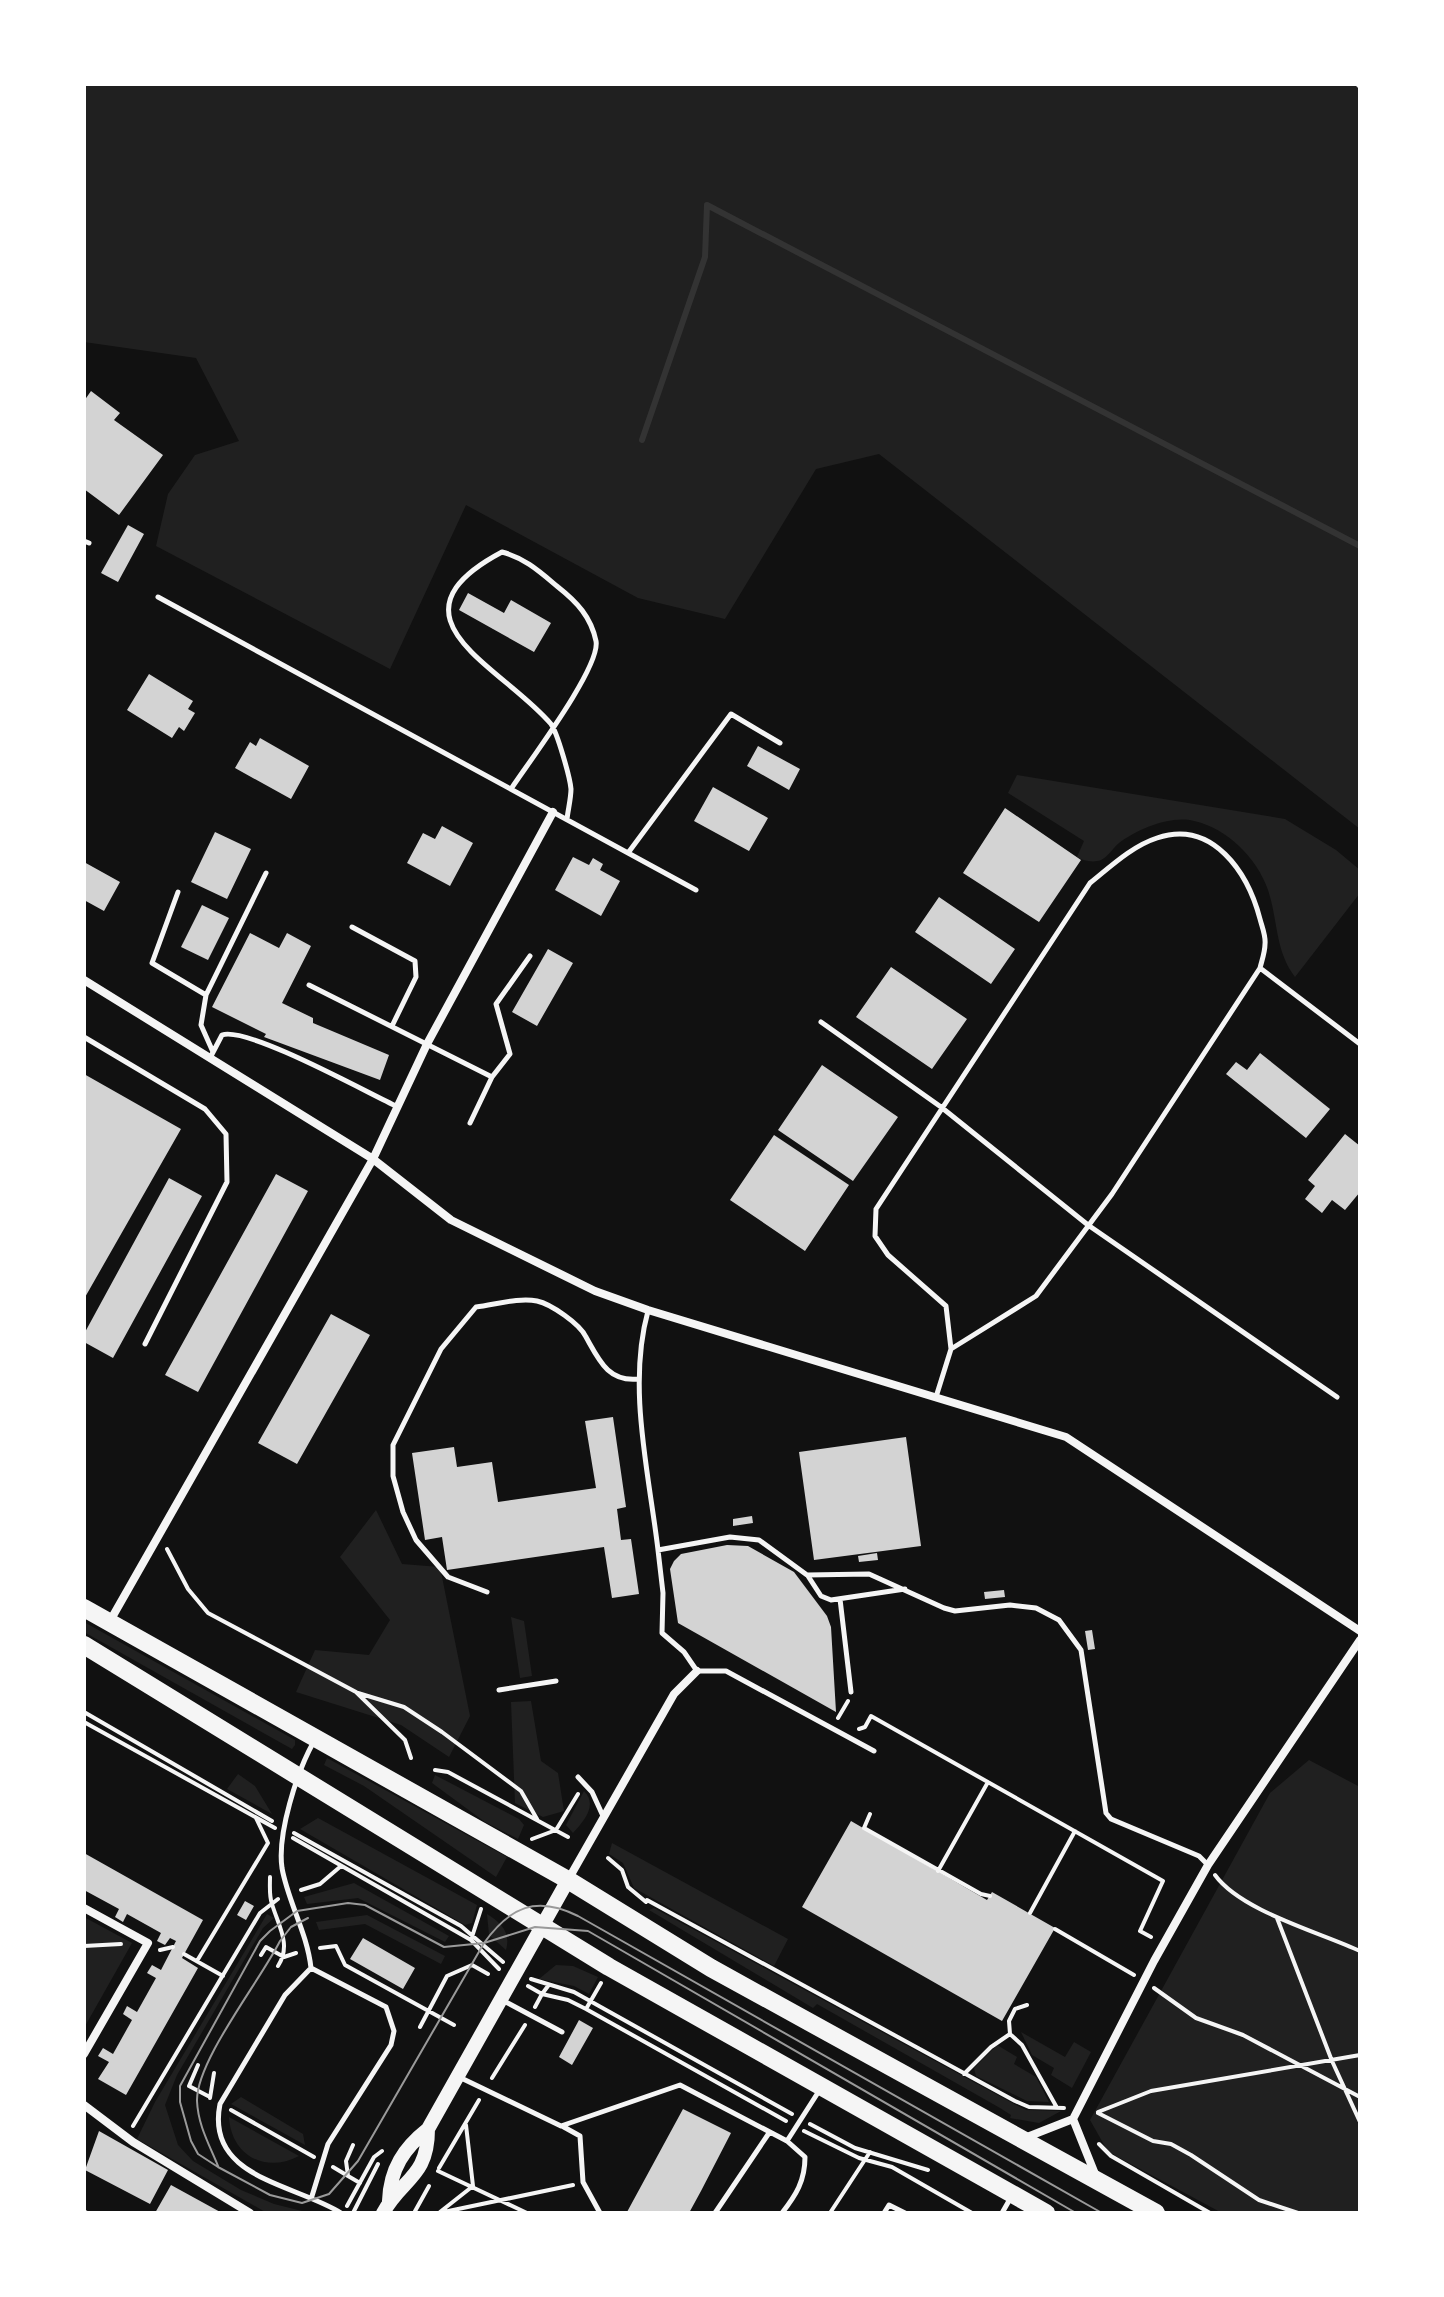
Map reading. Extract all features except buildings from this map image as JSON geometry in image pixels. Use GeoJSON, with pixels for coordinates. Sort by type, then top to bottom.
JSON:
{"type":"FeatureCollection","features":[{"type":"Feature","properties":{"kind":"highway"},"geometry":{"type":"LineString","coordinates":[[84,1608],[568,1880],[711,1968],[1156,2213]]}},
{"type":"Feature","properties":{"kind":"highway"},"geometry":{"type":"LineString","coordinates":[[84,1645],[544,1926],[1046,2213]]}},
{"type":"Feature","properties":{"kind":"street"},"geometry":{"type":"LineString","coordinates":[[109,1622],[161,1536],[373,1159],[427,1044],[553,812]]}},
{"type":"Feature","properties":{"kind":"street"},"geometry":{"type":"LineString","coordinates":[[84,980],[373,1159],[451,1220],[595,1291],[648,1310],[1066,1437],[1360,1631]]}},
{"type":"Feature","properties":{"kind":"street"},"geometry":{"type":"LineString","coordinates":[[1022,2139],[1074,2117],[1208,1865],[1360,1640]]}},
{"type":"Feature","properties":{"kind":"street"},"geometry":{"type":"LineString","coordinates":[[386,2207],[390,2177],[410,2143],[428,2129],[674,1694],[697,1671]]}},
{"type":"Feature","properties":{"kind":"street"},"geometry":{"type":"LineString","coordinates":[[84,1908],[148,1943],[84,2054]]}},
{"type":"Feature","properties":{"kind":"street"},"geometry":{"type":"LineString","coordinates":[[84,2105],[127,2137],[250,2213]]}},
{"type":"Feature","properties":{"kind":"street"},"geometry":{"type":"LineString","coordinates":[[1074,2117],[1099,2180]]}},
{"type":"Feature","properties":{"kind":"street"},"geometry":{"type":"LineString","coordinates":[[386,2207],[408,2186],[418,2171],[428,2150],[428,2129]]}},
{"type":"Feature","properties":{"kind":"lane"},"geometry":{"type":"LineString","coordinates":[[511,789],[553,726],[592,666],[597,643],[582,607],[521,557],[502,552],[480,564],[451,592],[446,613],[456,637],[553,726],[571,788],[567,819]]}},
{"type":"Feature","properties":{"kind":"lane"},"geometry":{"type":"LineString","coordinates":[[158,597],[696,890]]}},
{"type":"Feature","properties":{"kind":"lane"},"geometry":{"type":"LineString","coordinates":[[628,853],[731,714],[780,743]]}},
{"type":"Feature","properties":{"kind":"lane"},"geometry":{"type":"LineString","coordinates":[[936,1398],[951,1349],[946,1306],[888,1255],[875,1236],[876,1209],[1090,883],[1126,855],[1158,837],[1188,834],[1215,844],[1240,868],[1256,902],[1266,942],[1260,968],[1240,1003],[1036,1296],[951,1349]]}},
{"type":"Feature","properties":{"kind":"lane"},"geometry":{"type":"LineString","coordinates":[[211,1056],[201,1025],[206,995],[266,873]]}},
{"type":"Feature","properties":{"kind":"lane"},"geometry":{"type":"LineString","coordinates":[[178,892],[152,963],[206,995]]}},
{"type":"Feature","properties":{"kind":"lane"},"geometry":{"type":"LineString","coordinates":[[352,927],[415,961],[416,977],[392,1026]]}},
{"type":"Feature","properties":{"kind":"lane"},"geometry":{"type":"LineString","coordinates":[[470,1123],[492,1077],[510,1054],[496,1004],[530,956]]}},
{"type":"Feature","properties":{"kind":"lane"},"geometry":{"type":"LineString","coordinates":[[1260,968],[1360,1044]]}},
{"type":"Feature","properties":{"kind":"lane"},"geometry":{"type":"LineString","coordinates":[[309,985],[492,1077]]}},
{"type":"Feature","properties":{"kind":"lane"},"geometry":{"type":"LineString","coordinates":[[821,1022],[941,1107],[1088,1225],[1337,1397]]}},
{"type":"Feature","properties":{"kind":"lane"},"geometry":{"type":"LineString","coordinates":[[211,1056],[222,1035],[247,1037],[396,1106]]}},
{"type":"Feature","properties":{"kind":"lane"},"geometry":{"type":"LineString","coordinates":[[84,1037],[205,1109],[226,1134],[227,1182],[145,1344]]}},
{"type":"Feature","properties":{"kind":"lane"},"geometry":{"type":"LineString","coordinates":[[487,1592],[448,1577],[416,1540],[403,1512],[393,1476],[393,1445],[441,1349],[476,1307],[534,1300],[580,1328],[592,1350],[612,1374],[622,1380],[638,1379]]}},
{"type":"Feature","properties":{"kind":"lane"},"geometry":{"type":"LineString","coordinates":[[648,1310],[641,1337],[638,1379],[663,1593],[662,1633],[684,1652],[697,1671],[726,1671],[874,1751]]}},
{"type":"Feature","properties":{"kind":"lane"},"geometry":{"type":"LineString","coordinates":[[658,1550],[730,1537],[759,1540],[807,1575],[821,1596],[840,1599],[905,1589]]}},
{"type":"Feature","properties":{"kind":"lane"},"geometry":{"type":"LineString","coordinates":[[807,1575],[869,1574],[955,1611],[1021,1605],[1059,1620],[1075,1639],[1085,1666],[1106,1813],[1111,1819],[1199,1856],[1208,1865]]}},
{"type":"Feature","properties":{"kind":"lane"},"geometry":{"type":"LineString","coordinates":[[840,1599],[851,1692]]}},
{"type":"Feature","properties":{"kind":"lane"},"geometry":{"type":"LineString","coordinates":[[499,1690],[556,1681]]}},
{"type":"Feature","properties":{"kind":"lane"},"geometry":{"type":"LineString","coordinates":[[315,1738],[285,1827],[282,1866],[309,1949],[311,1968],[279,2004],[220,2104],[217,2120],[219,2139],[227,2154],[239,2166],[269,2181],[312,2196],[342,2213]]}},
{"type":"Feature","properties":{"kind":"lane"},"geometry":{"type":"LineString","coordinates":[[578,1777],[585,1782],[603,1818]]}},
{"type":"Feature","properties":{"kind":"lane"},"geometry":{"type":"LineString","coordinates":[[311,1968],[386,2007],[394,2031],[391,2045],[343,2118],[322,2161],[312,2196]]}},
{"type":"Feature","properties":{"kind":"lane"},"geometry":{"type":"LineString","coordinates":[[501,1999],[562,2032]]}},
{"type":"Feature","properties":{"kind":"lane"},"geometry":{"type":"LineString","coordinates":[[458,2076],[580,2136],[583,2182],[600,2213]]}},
{"type":"Feature","properties":{"kind":"lane"},"geometry":{"type":"LineString","coordinates":[[561,2126],[680,2085],[787,2141],[805,2157],[805,2173],[797,2194],[782,2213]]}},
{"type":"Feature","properties":{"kind":"lane"},"geometry":{"type":"LineString","coordinates":[[787,2141],[822,2086]]}},
{"type":"Feature","properties":{"kind":"lane"},"geometry":{"type":"LineString","coordinates":[[715,2213],[769,2133]]}},
{"type":"Feature","properties":{"kind":"lane"},"geometry":{"type":"LineString","coordinates":[[1002,2213],[1013,2195]]}},
{"type":"Feature","properties":{"kind":"lane"},"geometry":{"type":"LineString","coordinates":[[884,2213],[889,2205],[905,2213]]}},
{"type":"Feature","properties":{"kind":"path"},"geometry":{"type":"LineString","coordinates":[[161,1536],[188,1589],[208,1613],[356,1692],[404,1707],[521,1791],[537,1819]]}},
{"type":"Feature","properties":{"kind":"path"},"geometry":{"type":"LineString","coordinates":[[356,1692],[405,1740],[411,1758]]}},
{"type":"Feature","properties":{"kind":"path"},"geometry":{"type":"LineString","coordinates":[[851,1692],[837,1718],[859,1729],[865,1727],[871,1716],[1163,1881],[1140,1931],[1151,1937]]}},
{"type":"Feature","properties":{"kind":"path"},"geometry":{"type":"LineString","coordinates":[[84,1712],[461,1926],[517,1971],[548,1986],[574,1992],[801,2119],[870,2152],[930,2171]]}},
{"type":"Feature","properties":{"kind":"path"},"geometry":{"type":"LineString","coordinates":[[435,1770],[448,1772],[568,1837]]}},
{"type":"Feature","properties":{"kind":"path"},"geometry":{"type":"LineString","coordinates":[[525,1841],[556,1830],[585,1782]]}},
{"type":"Feature","properties":{"kind":"path"},"geometry":{"type":"LineString","coordinates":[[938,1871],[988,1782]]}},
{"type":"Feature","properties":{"kind":"path"},"geometry":{"type":"LineString","coordinates":[[870,1814],[864,1828],[938,1871],[990,1896]]}},
{"type":"Feature","properties":{"kind":"path"},"geometry":{"type":"LineString","coordinates":[[256,1818],[268,1843],[269,1856]]}},
{"type":"Feature","properties":{"kind":"path"},"geometry":{"type":"LineString","coordinates":[[1030,1913],[1075,1831]]}},
{"type":"Feature","properties":{"kind":"path"},"geometry":{"type":"LineString","coordinates":[[197,1961],[268,1843]]}},
{"type":"Feature","properties":{"kind":"path"},"geometry":{"type":"LineString","coordinates":[[608,1858],[622,1870],[628,1887],[647,1900],[1029,2107],[1056,2106]]}},
{"type":"Feature","properties":{"kind":"path"},"geometry":{"type":"LineString","coordinates":[[127,2137],[271,1902],[320,1884],[346,1862]]}},
{"type":"Feature","properties":{"kind":"path"},"geometry":{"type":"LineString","coordinates":[[1208,1865],[1228,1889],[1277,1918],[1360,1951]]}},
{"type":"Feature","properties":{"kind":"path"},"geometry":{"type":"LineString","coordinates":[[270,1872],[271,1902],[284,1936],[284,1957],[278,1966]]}},
{"type":"Feature","properties":{"kind":"path"},"geometry":{"type":"LineString","coordinates":[[643,1908],[647,1900]]}},
{"type":"Feature","properties":{"kind":"path"},"geometry":{"type":"LineString","coordinates":[[1277,1918],[1332,2061],[1360,2122]]}},
{"type":"Feature","properties":{"kind":"path"},"geometry":{"type":"LineString","coordinates":[[1055,1929],[1144,1981],[1196,2018],[1243,2035],[1294,2065],[1360,2097]]}},
{"type":"Feature","properties":{"kind":"path"},"geometry":{"type":"LineString","coordinates":[[84,1946],[148,1943]]}},
{"type":"Feature","properties":{"kind":"path"},"geometry":{"type":"LineString","coordinates":[[261,1955],[266,1947],[284,1957],[309,1949],[336,1946],[345,1965],[454,2025]]}},
{"type":"Feature","properties":{"kind":"path"},"geometry":{"type":"LineString","coordinates":[[184,1954],[223,1976]]}},
{"type":"Feature","properties":{"kind":"path"},"geometry":{"type":"LineString","coordinates":[[420,2027],[447,1976],[472,1965],[488,1974]]}},
{"type":"Feature","properties":{"kind":"path"},"geometry":{"type":"LineString","coordinates":[[548,1986],[542,1994],[577,2004],[796,2126],[864,2159],[892,2167],[972,2213]]}},
{"type":"Feature","properties":{"kind":"path"},"geometry":{"type":"LineString","coordinates":[[1013,2002],[1015,2009],[1009,2021],[1010,2034],[1022,2045],[1056,2106],[1087,2121],[1111,2156],[1210,2213]]}},
{"type":"Feature","properties":{"kind":"path"},"geometry":{"type":"LineString","coordinates":[[1015,2009],[1027,2005]]}},
{"type":"Feature","properties":{"kind":"path"},"geometry":{"type":"LineString","coordinates":[[964,2074],[1010,2034]]}},
{"type":"Feature","properties":{"kind":"path"},"geometry":{"type":"LineString","coordinates":[[1098,2112],[1151,2091],[1360,2055]]}},
{"type":"Feature","properties":{"kind":"path"},"geometry":{"type":"LineString","coordinates":[[198,2065],[189,2086],[366,2187]]}},
{"type":"Feature","properties":{"kind":"path"},"geometry":{"type":"LineString","coordinates":[[208,2096],[214,2073]]}},
{"type":"Feature","properties":{"kind":"path"},"geometry":{"type":"LineString","coordinates":[[1080,2105],[1153,2141],[1171,2144],[1259,2200],[1298,2213]]}},
{"type":"Feature","properties":{"kind":"path"},"geometry":{"type":"LineString","coordinates":[[466,2123],[473,2186]]}},
{"type":"Feature","properties":{"kind":"path"},"geometry":{"type":"LineString","coordinates":[[348,2176],[346,2161],[353,2145]]}},
{"type":"Feature","properties":{"kind":"path"},"geometry":{"type":"LineString","coordinates":[[342,2213],[382,2151],[353,2213]]}},
{"type":"Feature","properties":{"kind":"path"},"geometry":{"type":"LineString","coordinates":[[830,2213],[870,2152]]}},
{"type":"Feature","properties":{"kind":"path"},"geometry":{"type":"LineString","coordinates":[[438,2171],[527,2213]]}},
{"type":"Feature","properties":{"kind":"path"},"geometry":{"type":"LineString","coordinates":[[438,2213],[583,2182]]}},
{"type":"Feature","properties":{"kind":"path"},"geometry":{"type":"LineString","coordinates":[[438,2213],[473,2186]]}},
{"type":"Feature","properties":{"kind":"shaded area"},"geometry":{"type":"Polygon","coordinates":[[[84,84],[1360,84],[1360,829],[879,454],[816,469],[725,619],[638,598],[466,505],[390,669],[156,546],[168,494],[195,455],[239,441],[196,358],[84,342],[84,84]]]}},
{"type":"Feature","properties":{"kind":"shaded area"},"geometry":{"type":"Polygon","coordinates":[[[1017,775],[1285,819],[1336,850],[1360,870],[1360,893],[1295,977],[1284,957],[1263,878],[1248,856],[1229,837],[1194,821],[1175,820],[1155,824],[1136,833],[1119,843],[1101,860],[1085,860],[1077,857],[1084,841],[1008,793],[1017,775]]]}},
{"type":"Feature","properties":{"kind":"shaded area"},"geometry":{"type":"Polygon","coordinates":[[[376,1510],[402,1564],[440,1567],[470,1716],[449,1757],[401,1725],[296,1692],[315,1650],[369,1655],[390,1620],[340,1557],[376,1510]]]}},
{"type":"Feature","properties":{"kind":"shaded area"},"geometry":{"type":"Polygon","coordinates":[[[511,1617],[524,1621],[532,1676],[520,1678],[511,1617]]]}},
{"type":"Feature","properties":{"kind":"shaded area"},"geometry":{"type":"Polygon","coordinates":[[[84,1622],[295,1740],[295,1745],[292,1749],[84,1632],[84,1622]]]}},
{"type":"Feature","properties":{"kind":"shaded area"},"geometry":{"type":"Polygon","coordinates":[[[531,1701],[541,1761],[558,1773],[564,1811],[543,1817],[515,1803],[511,1702],[531,1701]]]}},
{"type":"Feature","properties":{"kind":"shaded area"},"geometry":{"type":"Polygon","coordinates":[[[327,1758],[507,1857],[496,1877],[364,1786],[324,1765],[327,1758]]]}},
{"type":"Feature","properties":{"kind":"shaded area"},"geometry":{"type":"Polygon","coordinates":[[[1309,1760],[1360,1787],[1360,2213],[1222,2213],[1107,2150],[1090,2120],[1270,1793],[1309,1760]]]}},
{"type":"Feature","properties":{"kind":"shaded area"},"geometry":{"type":"Polygon","coordinates":[[[238,1774],[255,1786],[272,1814],[227,1789],[238,1774]]]}},
{"type":"Feature","properties":{"kind":"shaded area"},"geometry":{"type":"Polygon","coordinates":[[[435,1775],[519,1819],[524,1825],[518,1839],[485,1822],[432,1783],[435,1775]]]}},
{"type":"Feature","properties":{"kind":"shaded area"},"geometry":{"type":"Polygon","coordinates":[[[584,1791],[590,1807],[573,1833],[566,1825],[584,1791]]]}},
{"type":"Feature","properties":{"kind":"shaded area"},"geometry":{"type":"Polygon","coordinates":[[[318,1818],[477,1905],[472,1923],[465,1925],[300,1829],[318,1818]]]}},
{"type":"Feature","properties":{"kind":"shaded area"},"geometry":{"type":"Polygon","coordinates":[[[612,1843],[788,1939],[774,1966],[634,1888],[623,1863],[609,1854],[612,1843]]]}},
{"type":"Feature","properties":{"kind":"shaded area"},"geometry":{"type":"Polygon","coordinates":[[[354,1883],[449,1936],[445,1942],[358,1898],[307,1904],[304,1897],[354,1883]]]}},
{"type":"Feature","properties":{"kind":"shaded area"},"geometry":{"type":"Polygon","coordinates":[[[654,1908],[1026,2110],[1061,2111],[1039,2123],[1010,2118],[1011,2115],[1000,2108],[817,2004],[813,2008],[649,1910],[654,1908]]]}},
{"type":"Feature","properties":{"kind":"shaded area"},"geometry":{"type":"Polygon","coordinates":[[[267,1914],[274,1918],[263,1928],[177,2075],[165,2105],[178,2145],[193,2161],[241,2190],[274,2204],[310,2213],[267,2213],[137,2139],[155,2102],[267,1914]]]}},
{"type":"Feature","properties":{"kind":"shaded area"},"geometry":{"type":"Polygon","coordinates":[[[487,1914],[504,1929],[506,1950],[489,1935],[487,1914]]]}},
{"type":"Feature","properties":{"kind":"shaded area"},"geometry":{"type":"Polygon","coordinates":[[[367,1915],[445,1956],[441,1964],[365,1924],[319,1930],[316,1922],[367,1915]]]}},
{"type":"Feature","properties":{"kind":"shaded area"},"geometry":{"type":"Polygon","coordinates":[[[84,1917],[132,1943],[84,2028],[84,1917]]]}},
{"type":"Feature","properties":{"kind":"shaded area"},"geometry":{"type":"Polygon","coordinates":[[[556,1965],[573,1966],[598,1977],[589,1994],[574,1986],[539,1979],[556,1965]]]}},
{"type":"Feature","properties":{"kind":"shaded area"},"geometry":{"type":"Polygon","coordinates":[[[1021,2032],[1065,2057],[1074,2042],[1091,2052],[1072,2088],[1051,2075],[1054,2068],[1032,2055],[1021,2032]]]}},
{"type":"Feature","properties":{"kind":"shaded area"},"geometry":{"type":"Polygon","coordinates":[[[997,2045],[1017,2057],[1014,2064],[1036,2077],[1049,2102],[1027,2101],[976,2076],[974,2068],[997,2045]]]}},
{"type":"Feature","properties":{"kind":"shaded area"},"geometry":{"type":"Polygon","coordinates":[[[241,2097],[303,2134],[305,2145],[231,2104],[241,2097]]]}},
{"type":"Feature","properties":{"kind":"shaded area"},"geometry":{"type":"Polygon","coordinates":[[[229,2117],[299,2156],[274,2163],[252,2158],[236,2142],[229,2117]]]}},
{"type":"Feature","properties":{"kind":"waterway"},"geometry":{"type":"LineString","coordinates":[[642,440],[705,257],[707,205],[1360,546]]}},
{"type":"Feature","properties":{"kind":"tram line"},"geometry":{"type":"LineString","coordinates":[[1076,2213],[588,1931],[535,1927],[484,1943],[444,1947],[365,1905],[348,1903],[297,1911],[260,1941],[180,2086],[180,2102],[198,2154],[270,2195],[302,2203],[329,2194],[358,2161],[484,1943],[514,1913],[525,1908],[549,1906],[578,1916],[1102,2213]]}},
{"type":"Feature","properties":{"kind":"tram line"},"geometry":{"type":"LineString","coordinates":[[218,2166],[199,2118],[199,2084],[218,2043],[280,1941],[291,1927],[308,1918]]}}]}
